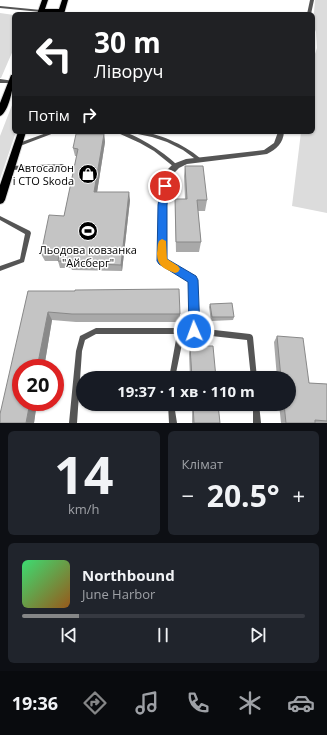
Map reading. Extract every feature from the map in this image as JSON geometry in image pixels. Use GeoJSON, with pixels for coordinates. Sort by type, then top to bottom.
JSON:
{"type":"FeatureCollection","features":[{"type":"Feature","properties":{"kind":"main road"},"geometry":{"type":"LineString","coordinates":[[41,12],[46,0]]}},
{"type":"Feature","properties":{"kind":"main road"},"geometry":{"type":"LineString","coordinates":[[62,12],[65,0]]}},
{"type":"Feature","properties":{"kind":"main road"},"geometry":{"type":"LineString","coordinates":[[0,113],[12,83]]}},
{"type":"Feature","properties":{"kind":"main road"},"geometry":{"type":"LineString","coordinates":[[0,200],[21,134]]}},
{"type":"Feature","properties":{"kind":"street"},"geometry":{"type":"LineString","coordinates":[[309,12],[312,0]]}},
{"type":"Feature","properties":{"kind":"street"},"geometry":{"type":"LineString","coordinates":[[0,7],[34,12]]}},
{"type":"Feature","properties":{"kind":"street"},"geometry":{"type":"LineString","coordinates":[[0,81],[12,81]]}},
{"type":"Feature","properties":{"kind":"street"},"geometry":{"type":"LineString","coordinates":[[162,261],[162,205],[166,176],[176,166],[186,162],[265,152],[275,148],[280,140],[281,134]]}},
{"type":"Feature","properties":{"kind":"lane"},"geometry":{"type":"LineString","coordinates":[[18,145],[48,134]]}},
{"type":"Feature","properties":{"kind":"lane"},"geometry":{"type":"LineString","coordinates":[[125,134],[136,138],[160,151],[176,166]]}},
{"type":"Feature","properties":{"kind":"lane"},"geometry":{"type":"LineString","coordinates":[[143,134],[164,138],[182,147],[200,160]]}},
{"type":"Feature","properties":{"kind":"lane"},"geometry":{"type":"LineString","coordinates":[[10,168],[63,166]]}},
{"type":"Feature","properties":{"kind":"lane"},"geometry":{"type":"LineString","coordinates":[[0,218],[28,233],[22,260],[0,269]]}},
{"type":"Feature","properties":{"kind":"lane"},"geometry":{"type":"LineString","coordinates":[[162,261],[193,280],[194,331]]}},
{"type":"Feature","properties":{"kind":"lane"},"geometry":{"type":"LineString","coordinates":[[73,423],[79,352],[82,338],[96,331],[194,331],[250,337],[253,371]]}},
{"type":"Feature","properties":{"kind":"lane"},"geometry":{"type":"LineString","coordinates":[[173,371],[181,331]]}},
{"type":"Feature","properties":{"kind":"lane"},"geometry":{"type":"LineString","coordinates":[[172,411],[173,423]]}},
{"type":"Feature","properties":{"kind":"lane"},"geometry":{"type":"LineString","coordinates":[[257,411],[258,423]]}},
{"type":"Feature","properties":{"kind":"shaded area"},"geometry":{"type":"Polygon","coordinates":[[[315,0],[327,0],[327,213],[292,206],[301,134],[315,134],[315,54],[317,48],[314,12],[315,0]]]}},
{"type":"Feature","properties":{"kind":"shaded area"},"geometry":{"type":"Polygon","coordinates":[[[0,13],[12,15],[12,53],[0,78],[0,13]]]}},
{"type":"Feature","properties":{"kind":"shaded area"},"geometry":{"type":"Polygon","coordinates":[[[12,105],[12,134],[15,134],[0,179],[0,136],[12,105]]]}},
{"type":"Feature","properties":{"kind":"building","name":"Льодова ковзанка \"Айсберг\""},"geometry":{"type":"Polygon","coordinates":[[[76,134],[104,134],[94,192],[129,192],[121,265],[69,263],[70,261],[58,261],[59,254],[41,254],[49,215],[64,216],[78,149],[73,148],[76,134]]]}},
{"type":"Feature","properties":{"kind":"building"},"geometry":{"type":"Polygon","coordinates":[[[185,166],[203,166],[207,200],[197,200],[201,242],[176,242],[175,199],[187,199],[185,166]]]}},
{"type":"Feature","properties":{"kind":"building"},"geometry":{"type":"Polygon","coordinates":[[[179,289],[180,314],[72,314],[48,312],[39,359],[13,359],[28,291],[179,289]]]}},
{"type":"Feature","properties":{"kind":"building"},"geometry":{"type":"Polygon","coordinates":[[[232,303],[234,317],[212,317],[210,304],[232,303]]]}},
{"type":"Feature","properties":{"kind":"building"},"geometry":{"type":"Polygon","coordinates":[[[277,336],[303,338],[309,383],[327,384],[327,421],[315,420],[315,423],[286,423],[285,411],[296,411],[296,371],[280,371],[277,336]]]}},
{"type":"Feature","properties":{"kind":"building"},"geometry":{"type":"Polygon","coordinates":[[[190,346],[213,346],[215,371],[192,371],[190,346]]]}},
{"type":"Feature","properties":{"kind":"building"},"geometry":{"type":"Polygon","coordinates":[[[12,361],[12,411],[28,411],[26,423],[0,423],[0,414],[12,361]]]}},
{"type":"Feature","properties":{"kind":"building"},"geometry":{"type":"Polygon","coordinates":[[[193,411],[219,411],[220,423],[194,423],[193,411]]]}},
{"type":"Feature","properties":{"kind":"slow traffic"},"geometry":{"type":"LineString","coordinates":[[162,243],[162,261],[175,269]]}},
{"type":"Feature","properties":{"kind":"place","name":"Автосалон і СТО Skoda"},"geometry":{"type":"Point","coordinates":[88,174]}},
{"type":"Feature","properties":{"kind":"place","name":"Льодова ковзанка \"Айсберг\""},"geometry":{"type":"Point","coordinates":[88,231]}},
{"type":"Feature","properties":{"kind":"route"},"geometry":{"type":"LineString","coordinates":[[165,186],[162,205],[162,261],[193,280],[194,331]]}}]}
